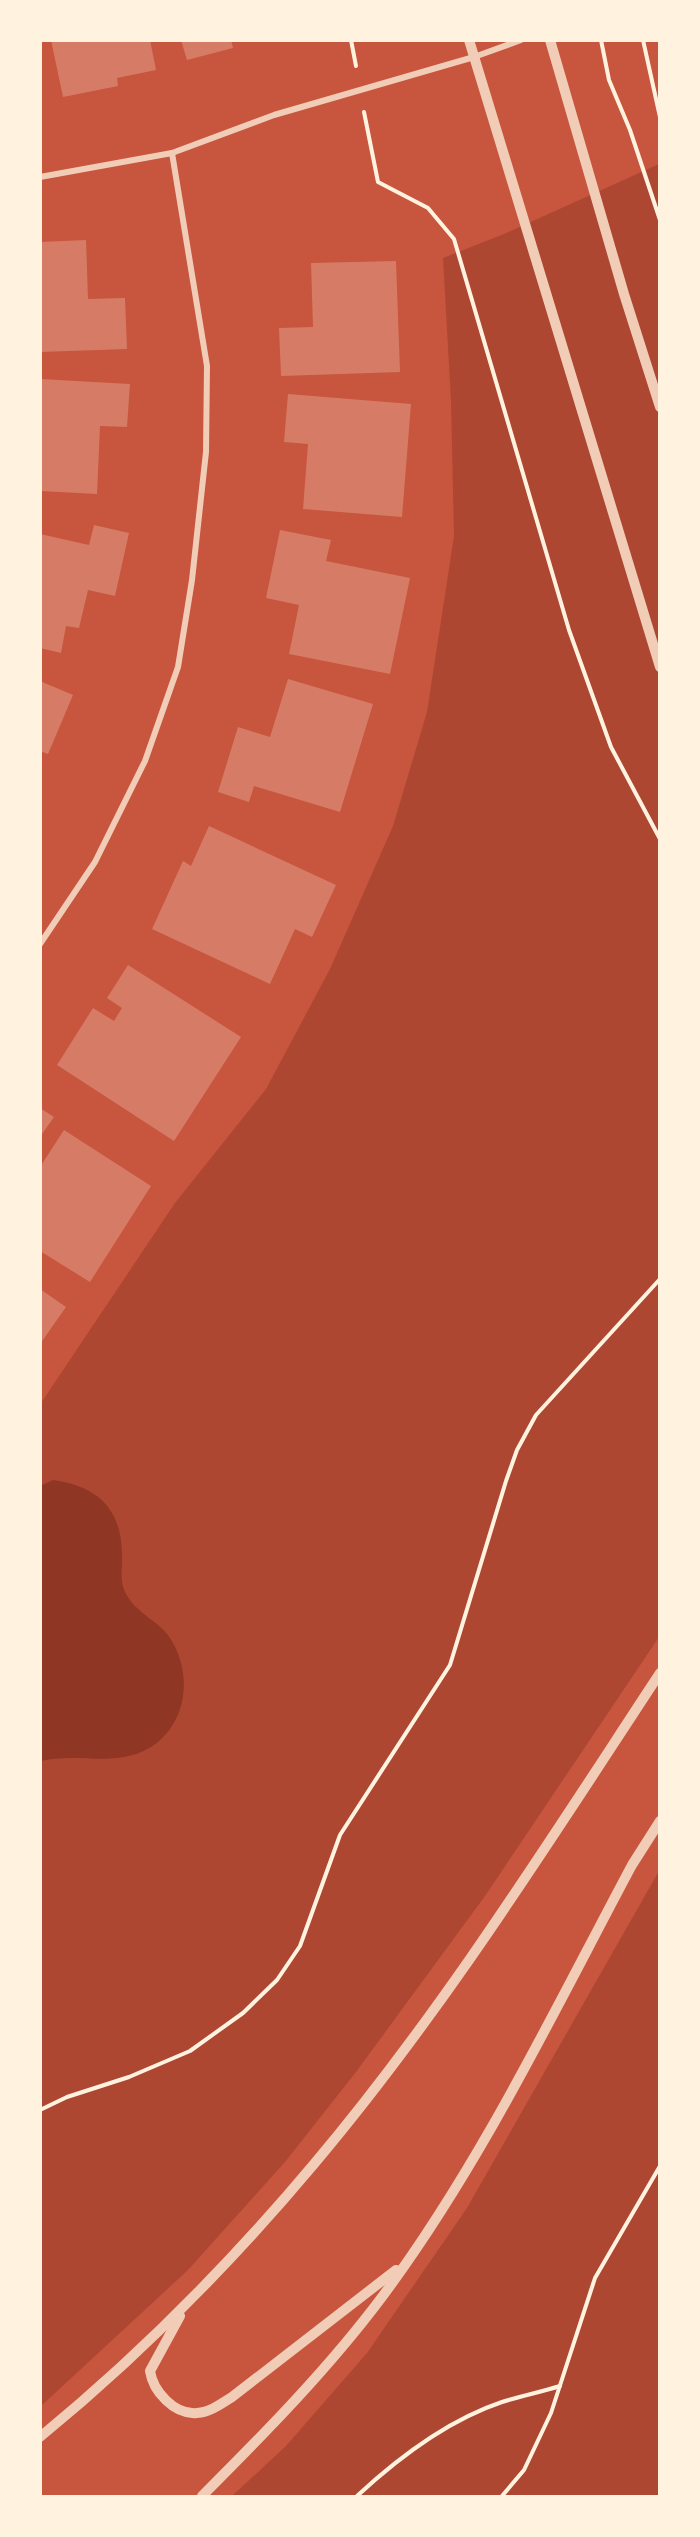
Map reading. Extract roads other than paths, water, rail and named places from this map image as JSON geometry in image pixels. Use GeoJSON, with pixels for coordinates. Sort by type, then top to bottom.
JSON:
{"type":"FeatureCollection","features":[{"type":"Feature","properties":{"kind":"street"},"geometry":{"type":"LineString","coordinates":[[469,40],[660,667]]}},
{"type":"Feature","properties":{"kind":"street"},"geometry":{"type":"LineString","coordinates":[[40,177],[172,153],[274,115],[474,57],[521,40]]}},
{"type":"Feature","properties":{"kind":"street"},"geometry":{"type":"LineString","coordinates":[[550,40],[620,283],[660,407]]}},
{"type":"Feature","properties":{"kind":"street"},"geometry":{"type":"LineString","coordinates":[[40,944],[95,862],[145,761],[179,657],[192,580],[206,452],[207,366],[172,153]]}},
{"type":"Feature","properties":{"kind":"street"},"geometry":{"type":"LineString","coordinates":[[40,2437],[119,2370],[188,2303],[314,2164],[384,2076],[452,1984],[660,1673]]}},
{"type":"Feature","properties":{"kind":"street"},"geometry":{"type":"LineString","coordinates":[[202,2496],[311,2384],[382,2297],[405,2264],[459,2183],[632,1865],[660,1821]]}},
{"type":"Feature","properties":{"kind":"street"},"geometry":{"type":"LineString","coordinates":[[188,2303],[150,2371],[156,2391],[176,2407],[195,2413],[213,2409],[232,2397],[405,2264]]}}]}
